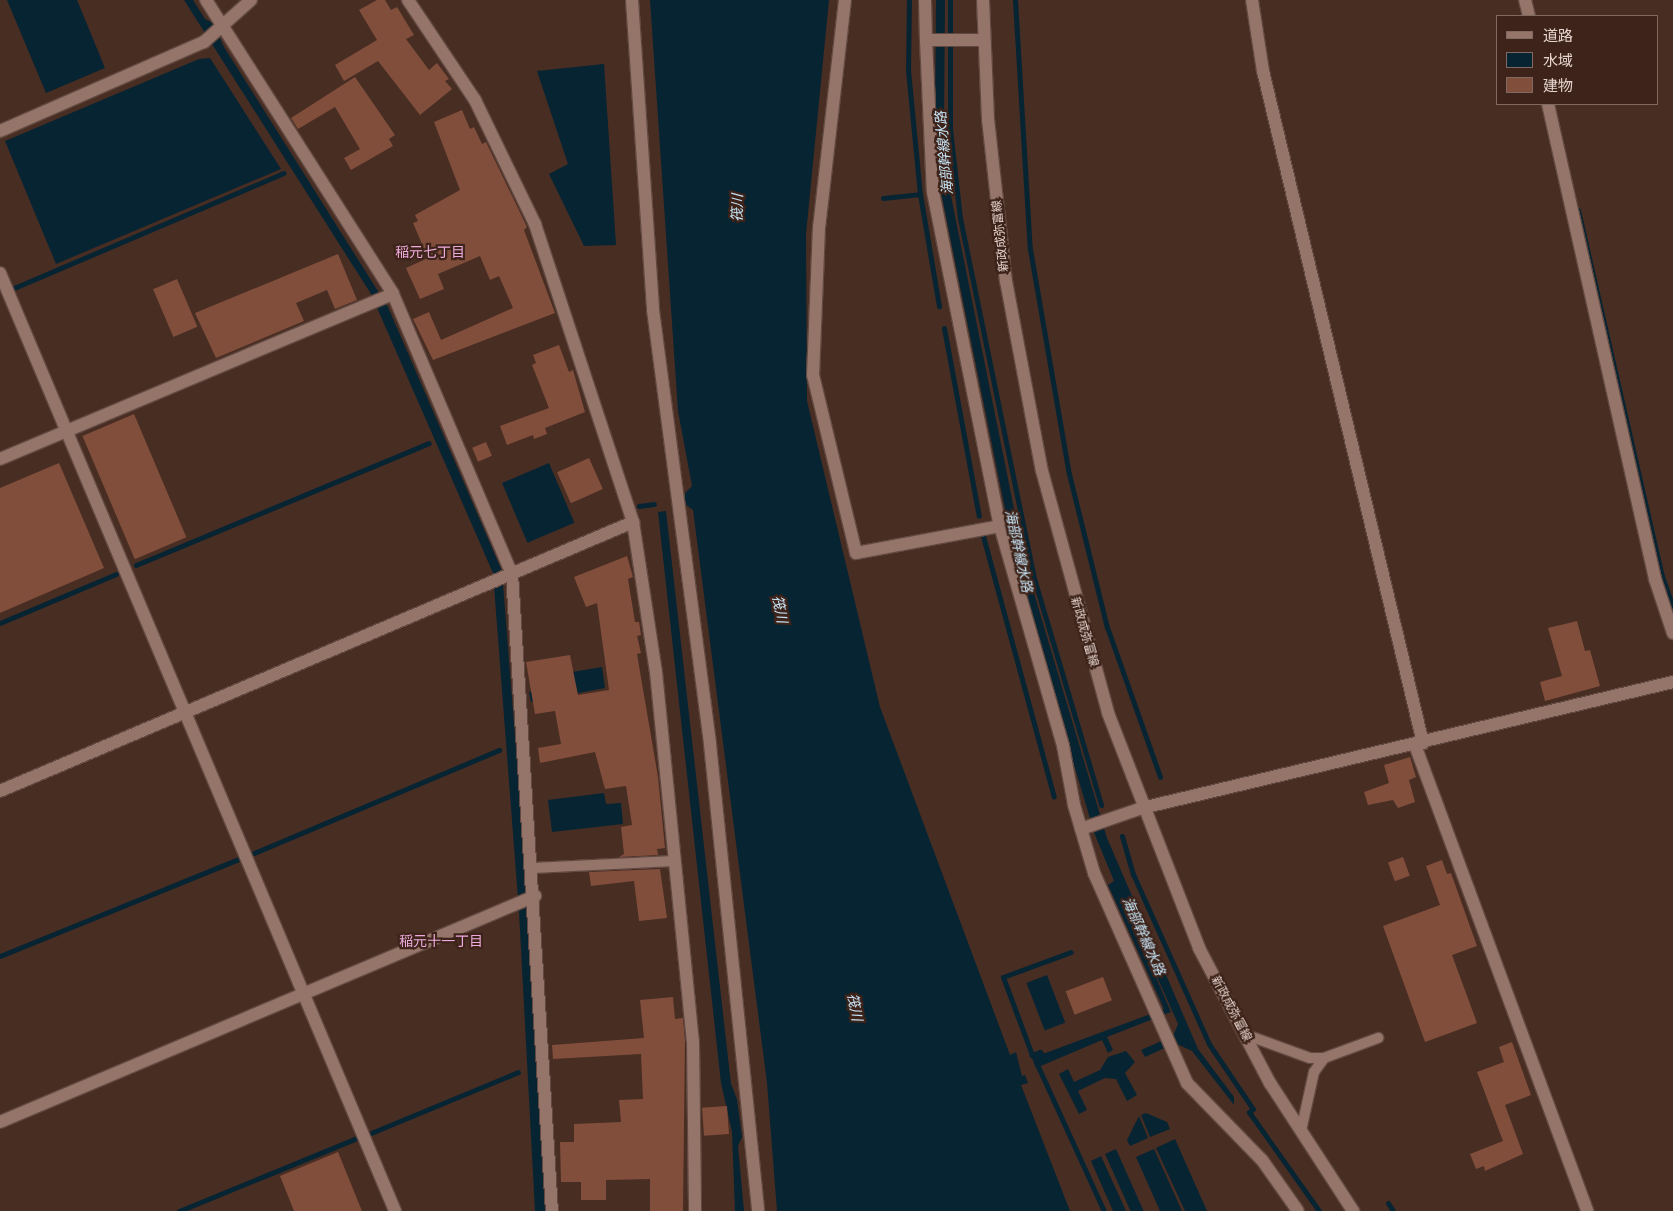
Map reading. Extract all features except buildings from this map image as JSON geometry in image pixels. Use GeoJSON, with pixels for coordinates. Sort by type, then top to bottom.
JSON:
{"type":"FeatureCollection","features":[{"type":"Feature","properties":{"kind":"street"},"geometry":{"type":"LineString","coordinates":[[206,0],[221,28],[391,296],[509,576],[533,868],[552,1211]]}},
{"type":"Feature","properties":{"kind":"street"},"geometry":{"type":"LineString","coordinates":[[0,131],[204,42],[251,0]]}},
{"type":"Feature","properties":{"kind":"street"},"geometry":{"type":"LineString","coordinates":[[408,0],[474,100],[535,224],[633,522],[656,672],[693,1041],[695,1211]]}},
{"type":"Feature","properties":{"kind":"street"},"geometry":{"type":"LineString","coordinates":[[632,0],[653,310],[710,744],[758,1211]]}},
{"type":"Feature","properties":{"kind":"street"},"geometry":{"type":"LineString","coordinates":[[845,0],[819,227],[813,375],[856,553],[1000,526]]}},
{"type":"Feature","properties":{"kind":"street"},"geometry":{"type":"LineString","coordinates":[[925,0],[929,40],[933,192],[1000,526],[1085,827],[1094,873],[1156,1016],[1188,1083],[1262,1160],[1298,1211]]}},
{"type":"Feature","properties":{"kind":"street","name":"新政成弥富線"},"geometry":{"type":"LineString","coordinates":[[983,0],[984,40],[1006,281],[1042,471],[1108,713],[1142,808],[1199,948],[1244,1034],[1300,1131],[1353,1211]]}},
{"type":"Feature","properties":{"kind":"street"},"geometry":{"type":"LineString","coordinates":[[1252,0],[1263,71],[1419,744],[1586,1211]]}},
{"type":"Feature","properties":{"kind":"street"},"geometry":{"type":"LineString","coordinates":[[1525,0],[1529,15]]}},
{"type":"Feature","properties":{"kind":"street"},"geometry":{"type":"LineString","coordinates":[[929,40],[984,40]]}},
{"type":"Feature","properties":{"kind":"street"},"geometry":{"type":"LineString","coordinates":[[1548,105],[1655,579],[1673,633]]}},
{"type":"Feature","properties":{"kind":"street"},"geometry":{"type":"LineString","coordinates":[[0,273],[184,714],[396,1211]]}},
{"type":"Feature","properties":{"kind":"street"},"geometry":{"type":"LineString","coordinates":[[0,459],[391,296]]}},
{"type":"Feature","properties":{"kind":"street"},"geometry":{"type":"LineString","coordinates":[[0,791],[633,522]]}},
{"type":"Feature","properties":{"kind":"street"},"geometry":{"type":"LineString","coordinates":[[1085,827],[1142,808],[1419,744],[1673,682]]}},
{"type":"Feature","properties":{"kind":"street"},"geometry":{"type":"LineString","coordinates":[[0,1122],[534,897]]}},
{"type":"Feature","properties":{"kind":"lane"},"geometry":{"type":"LineString","coordinates":[[533,868],[674,861]]}},
{"type":"Feature","properties":{"kind":"lane"},"geometry":{"type":"LineString","coordinates":[[1244,1034],[1310,1058],[1324,1058],[1378,1038]]}},
{"type":"Feature","properties":{"kind":"lane"},"geometry":{"type":"LineString","coordinates":[[1300,1131],[1314,1072],[1324,1058]]}},
{"type":"Feature","properties":{"kind":"water"},"geometry":{"type":"Polygon","coordinates":[[[7,0],[77,0],[105,68],[46,93],[7,0]]]}},
{"type":"Feature","properties":{"kind":"water"},"geometry":{"type":"Polygon","coordinates":[[[184,0],[193,0],[205,19],[213,23],[224,47],[388,307],[502,571],[527,890],[545,1211],[535,1211],[519,912],[493,573],[371,294],[184,0]]]}},
{"type":"Feature","properties":{"kind":"water","name":"筏川"},"geometry":{"type":"Polygon","coordinates":[[[650,0],[829,0],[806,234],[807,401],[880,707],[1010,1055],[1016,1052],[1022,1076],[1025,1075],[1028,1083],[1021,1085],[1070,1211],[777,1211],[767,1083],[693,510],[685,504],[685,493],[692,486],[678,411],[650,0]]]}},
{"type":"Feature","properties":{"kind":"water","name":"海部幹線水路"},"geometry":{"type":"Polygon","coordinates":[[[936,0],[945,0],[944,126],[950,191],[1025,563],[1107,838],[1198,1049],[1234,1097],[1234,1105],[1192,1051],[1175,1043],[1145,1057],[1141,1050],[1173,1036],[1178,1024],[1117,887],[1171,1012],[1107,1037],[1113,1050],[1108,1053],[1102,1040],[1036,1068],[1032,1058],[1164,1009],[1108,885],[1114,881],[1095,835],[1021,588],[941,192],[935,123],[936,0]]]}},
{"type":"Feature","properties":{"kind":"water"},"geometry":{"type":"Polygon","coordinates":[[[210,58],[281,169],[56,264],[5,141],[199,59],[210,58]]]}},
{"type":"Feature","properties":{"kind":"water"},"geometry":{"type":"Polygon","coordinates":[[[604,64],[616,245],[584,246],[549,174],[568,164],[537,71],[604,64]]]}},
{"type":"Feature","properties":{"kind":"water"},"geometry":{"type":"Polygon","coordinates":[[[549,463],[574,523],[527,543],[502,483],[549,463]]]}},
{"type":"Feature","properties":{"kind":"water"},"geometry":{"type":"Polygon","coordinates":[[[666,511],[731,1084],[737,1099],[742,1137],[738,1146],[744,1211],[735,1211],[732,1132],[721,1083],[658,512],[666,511]]]}},
{"type":"Feature","properties":{"kind":"water"},"geometry":{"type":"Polygon","coordinates":[[[602,667],[605,688],[531,702],[529,692],[574,684],[572,672],[602,667]]]}},
{"type":"Feature","properties":{"kind":"water"},"geometry":{"type":"Polygon","coordinates":[[[604,793],[606,804],[621,803],[623,824],[552,832],[548,800],[604,793]]]}},
{"type":"Feature","properties":{"kind":"water"},"geometry":{"type":"Polygon","coordinates":[[[1047,975],[1065,1023],[1045,1030],[1026,983],[1047,975]]]}},
{"type":"Feature","properties":{"kind":"water"},"geometry":{"type":"Polygon","coordinates":[[[1126,1051],[1135,1062],[1125,1073],[1137,1095],[1127,1101],[1116,1079],[1105,1078],[1078,1091],[1087,1110],[1079,1114],[1059,1074],[1068,1069],[1074,1082],[1100,1070],[1108,1057],[1126,1051]]]}},
{"type":"Feature","properties":{"kind":"water"},"geometry":{"type":"Polygon","coordinates":[[[1146,1113],[1167,1122],[1170,1129],[1150,1137],[1141,1115],[1146,1113]]]}},
{"type":"Feature","properties":{"kind":"water"},"geometry":{"type":"Polygon","coordinates":[[[1139,1116],[1148,1138],[1130,1146],[1127,1140],[1139,1116]]]}},
{"type":"Feature","properties":{"kind":"water"},"geometry":{"type":"Polygon","coordinates":[[[1175,1139],[1207,1211],[1185,1211],[1156,1148],[1175,1139]]]}},
{"type":"Feature","properties":{"kind":"water"},"geometry":{"type":"Polygon","coordinates":[[[1116,1149],[1144,1211],[1130,1211],[1105,1154],[1116,1149]]]}},
{"type":"Feature","properties":{"kind":"water"},"geometry":{"type":"Polygon","coordinates":[[[1154,1149],[1182,1211],[1160,1211],[1136,1157],[1154,1149]]]}},
{"type":"Feature","properties":{"kind":"water"},"geometry":{"type":"Polygon","coordinates":[[[1101,1156],[1126,1211],[1113,1211],[1091,1161],[1101,1156]]]}},
{"type":"Feature","properties":{"kind":"waterway"},"geometry":{"type":"LineString","coordinates":[[909,0],[908,70],[920,194],[939,306]]}},
{"type":"Feature","properties":{"kind":"waterway","name":"海部幹線水路"},"geometry":{"type":"LineString","coordinates":[[950,0],[950,129],[960,218],[1033,575],[1101,805]]}},
{"type":"Feature","properties":{"kind":"waterway"},"geometry":{"type":"LineString","coordinates":[[1015,0],[1030,249],[1069,474],[1107,627],[1160,777]]}},
{"type":"Feature","properties":{"kind":"waterway"},"geometry":{"type":"LineString","coordinates":[[14,288],[284,173]]}},
{"type":"Feature","properties":{"kind":"waterway"},"geometry":{"type":"LineString","coordinates":[[883,198],[920,194]]}},
{"type":"Feature","properties":{"kind":"waterway"},"geometry":{"type":"LineString","coordinates":[[1578,210],[1662,576],[1673,608]]}},
{"type":"Feature","properties":{"kind":"waterway"},"geometry":{"type":"LineString","coordinates":[[944,328],[979,516]]}},
{"type":"Feature","properties":{"kind":"waterway"},"geometry":{"type":"LineString","coordinates":[[136,565],[429,443]]}},
{"type":"Feature","properties":{"kind":"waterway"},"geometry":{"type":"LineString","coordinates":[[639,506],[654,504]]}},
{"type":"Feature","properties":{"kind":"waterway"},"geometry":{"type":"LineString","coordinates":[[983,536],[1054,797]]}},
{"type":"Feature","properties":{"kind":"waterway"},"geometry":{"type":"LineString","coordinates":[[0,623],[116,574]]}},
{"type":"Feature","properties":{"kind":"waterway"},"geometry":{"type":"LineString","coordinates":[[254,853],[499,750]]}},
{"type":"Feature","properties":{"kind":"waterway","name":"海部幹線水路"},"geometry":{"type":"LineString","coordinates":[[1122,836],[1133,874],[1209,1044],[1253,1109],[1249,1112],[1319,1211]]}},
{"type":"Feature","properties":{"kind":"waterway"},"geometry":{"type":"LineString","coordinates":[[0,956],[237,860]]}},
{"type":"Feature","properties":{"kind":"waterway"},"geometry":{"type":"LineString","coordinates":[[1045,1058],[1040,1052],[1032,1055],[1003,977],[1071,952]]}},
{"type":"Feature","properties":{"kind":"waterway"},"geometry":{"type":"LineString","coordinates":[[1036,1062],[1104,1211]]}},
{"type":"Feature","properties":{"kind":"waterway"},"geometry":{"type":"LineString","coordinates":[[371,1133],[518,1072]]}},
{"type":"Feature","properties":{"kind":"waterway"},"geometry":{"type":"LineString","coordinates":[[179,1211],[357,1138]]}},
{"type":"Feature","properties":{"kind":"waterway"},"geometry":{"type":"LineString","coordinates":[[1388,1203],[1393,1211]]}},
{"type":"Feature","properties":{"kind":"district","name":"稲元七丁目"},"geometry":{"type":"Point","coordinates":[430,252]}},
{"type":"Feature","properties":{"kind":"district","name":"稲元十一丁目"},"geometry":{"type":"Point","coordinates":[441,941]}}]}
